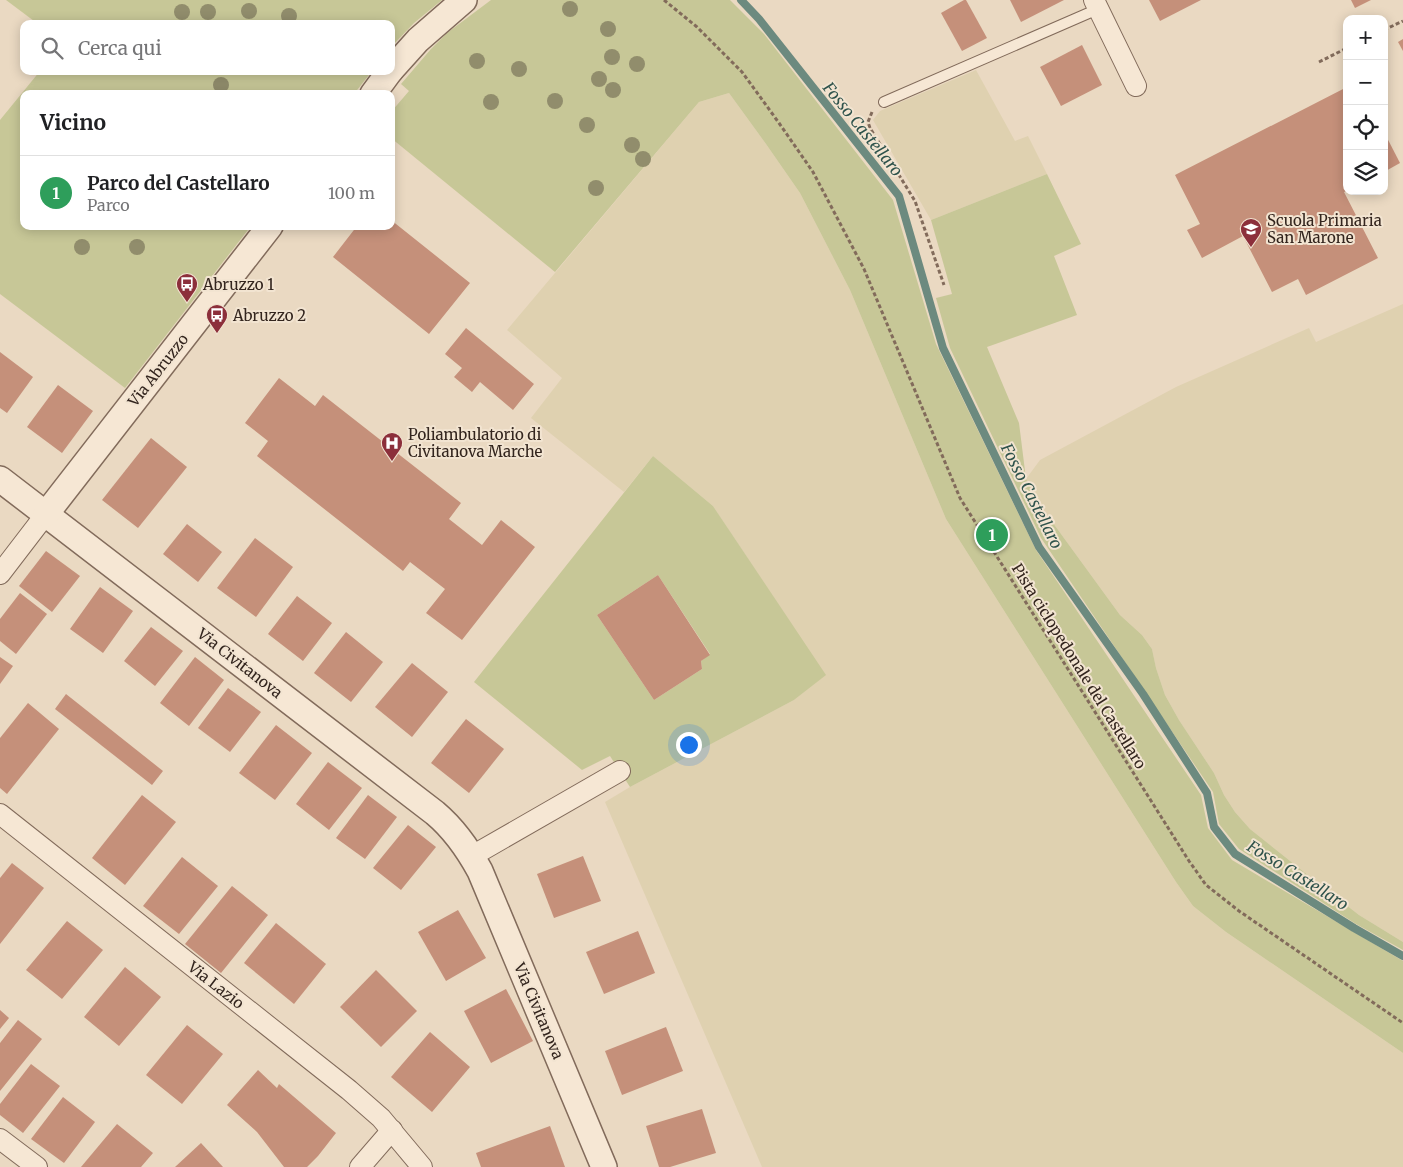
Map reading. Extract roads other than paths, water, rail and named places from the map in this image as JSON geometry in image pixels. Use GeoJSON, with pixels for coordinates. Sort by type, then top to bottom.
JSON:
{"type":"FeatureCollection","features":[{"type":"Feature","properties":{"kind":"street"},"geometry":{"type":"LineString","coordinates":[[395,66],[418,40],[464,0]]}},
{"type":"Feature","properties":{"kind":"street"},"geometry":{"type":"LineString","coordinates":[[1096,4],[1136,86]]}},
{"type":"Feature","properties":{"kind":"street"},"geometry":{"type":"LineString","coordinates":[[376,90],[388,75]]}},
{"type":"Feature","properties":{"kind":"street","name":"Via Abruzzo"},"geometry":{"type":"LineString","coordinates":[[46,514],[267,230]]}},
{"type":"Feature","properties":{"kind":"street","name":"Via Civitanova"},"geometry":{"type":"LineString","coordinates":[[0,479],[435,813],[458,836],[472,856],[483,880],[604,1167]]}},
{"type":"Feature","properties":{"kind":"street"},"geometry":{"type":"LineString","coordinates":[[0,574],[46,514]]}},
{"type":"Feature","properties":{"kind":"street"},"geometry":{"type":"LineString","coordinates":[[472,856],[620,771]]}},
{"type":"Feature","properties":{"kind":"street","name":"Via Lazio"},"geometry":{"type":"LineString","coordinates":[[0,814],[332,1076],[392,1130],[422,1167]]}},
{"type":"Feature","properties":{"kind":"street"},"geometry":{"type":"LineString","coordinates":[[360,1167],[392,1130]]}},
{"type":"Feature","properties":{"kind":"street"},"geometry":{"type":"LineString","coordinates":[[0,1139],[37,1167]]}},
{"type":"Feature","properties":{"kind":"lane"},"geometry":{"type":"LineString","coordinates":[[884,102],[1096,4]]}},
{"type":"Feature","properties":{"kind":"waterway","name":"Fosso Castellaro"},"geometry":{"type":"LineString","coordinates":[[741,0],[759,19],[899,196],[943,348],[1039,547],[1143,694],[1207,793],[1214,827],[1235,854],[1403,956]]}},
{"type":"Feature","properties":{"kind":"place","name":"Scuola Primaria San Marone"},"geometry":{"type":"Point","coordinates":[1251,248]}},
{"type":"Feature","properties":{"kind":"place","name":"Abruzzo 1"},"geometry":{"type":"Point","coordinates":[187,303]}},
{"type":"Feature","properties":{"kind":"place","name":"Abruzzo 2"},"geometry":{"type":"Point","coordinates":[217,334]}},
{"type":"Feature","properties":{"kind":"place","name":"Poliambulatorio di Civitanova Marche"},"geometry":{"type":"Point","coordinates":[392,462]}},
{"type":"Feature","properties":{"kind":"place","name":"Parco del Castellaro"},"geometry":{"type":"Point","coordinates":[992,535]}}]}
